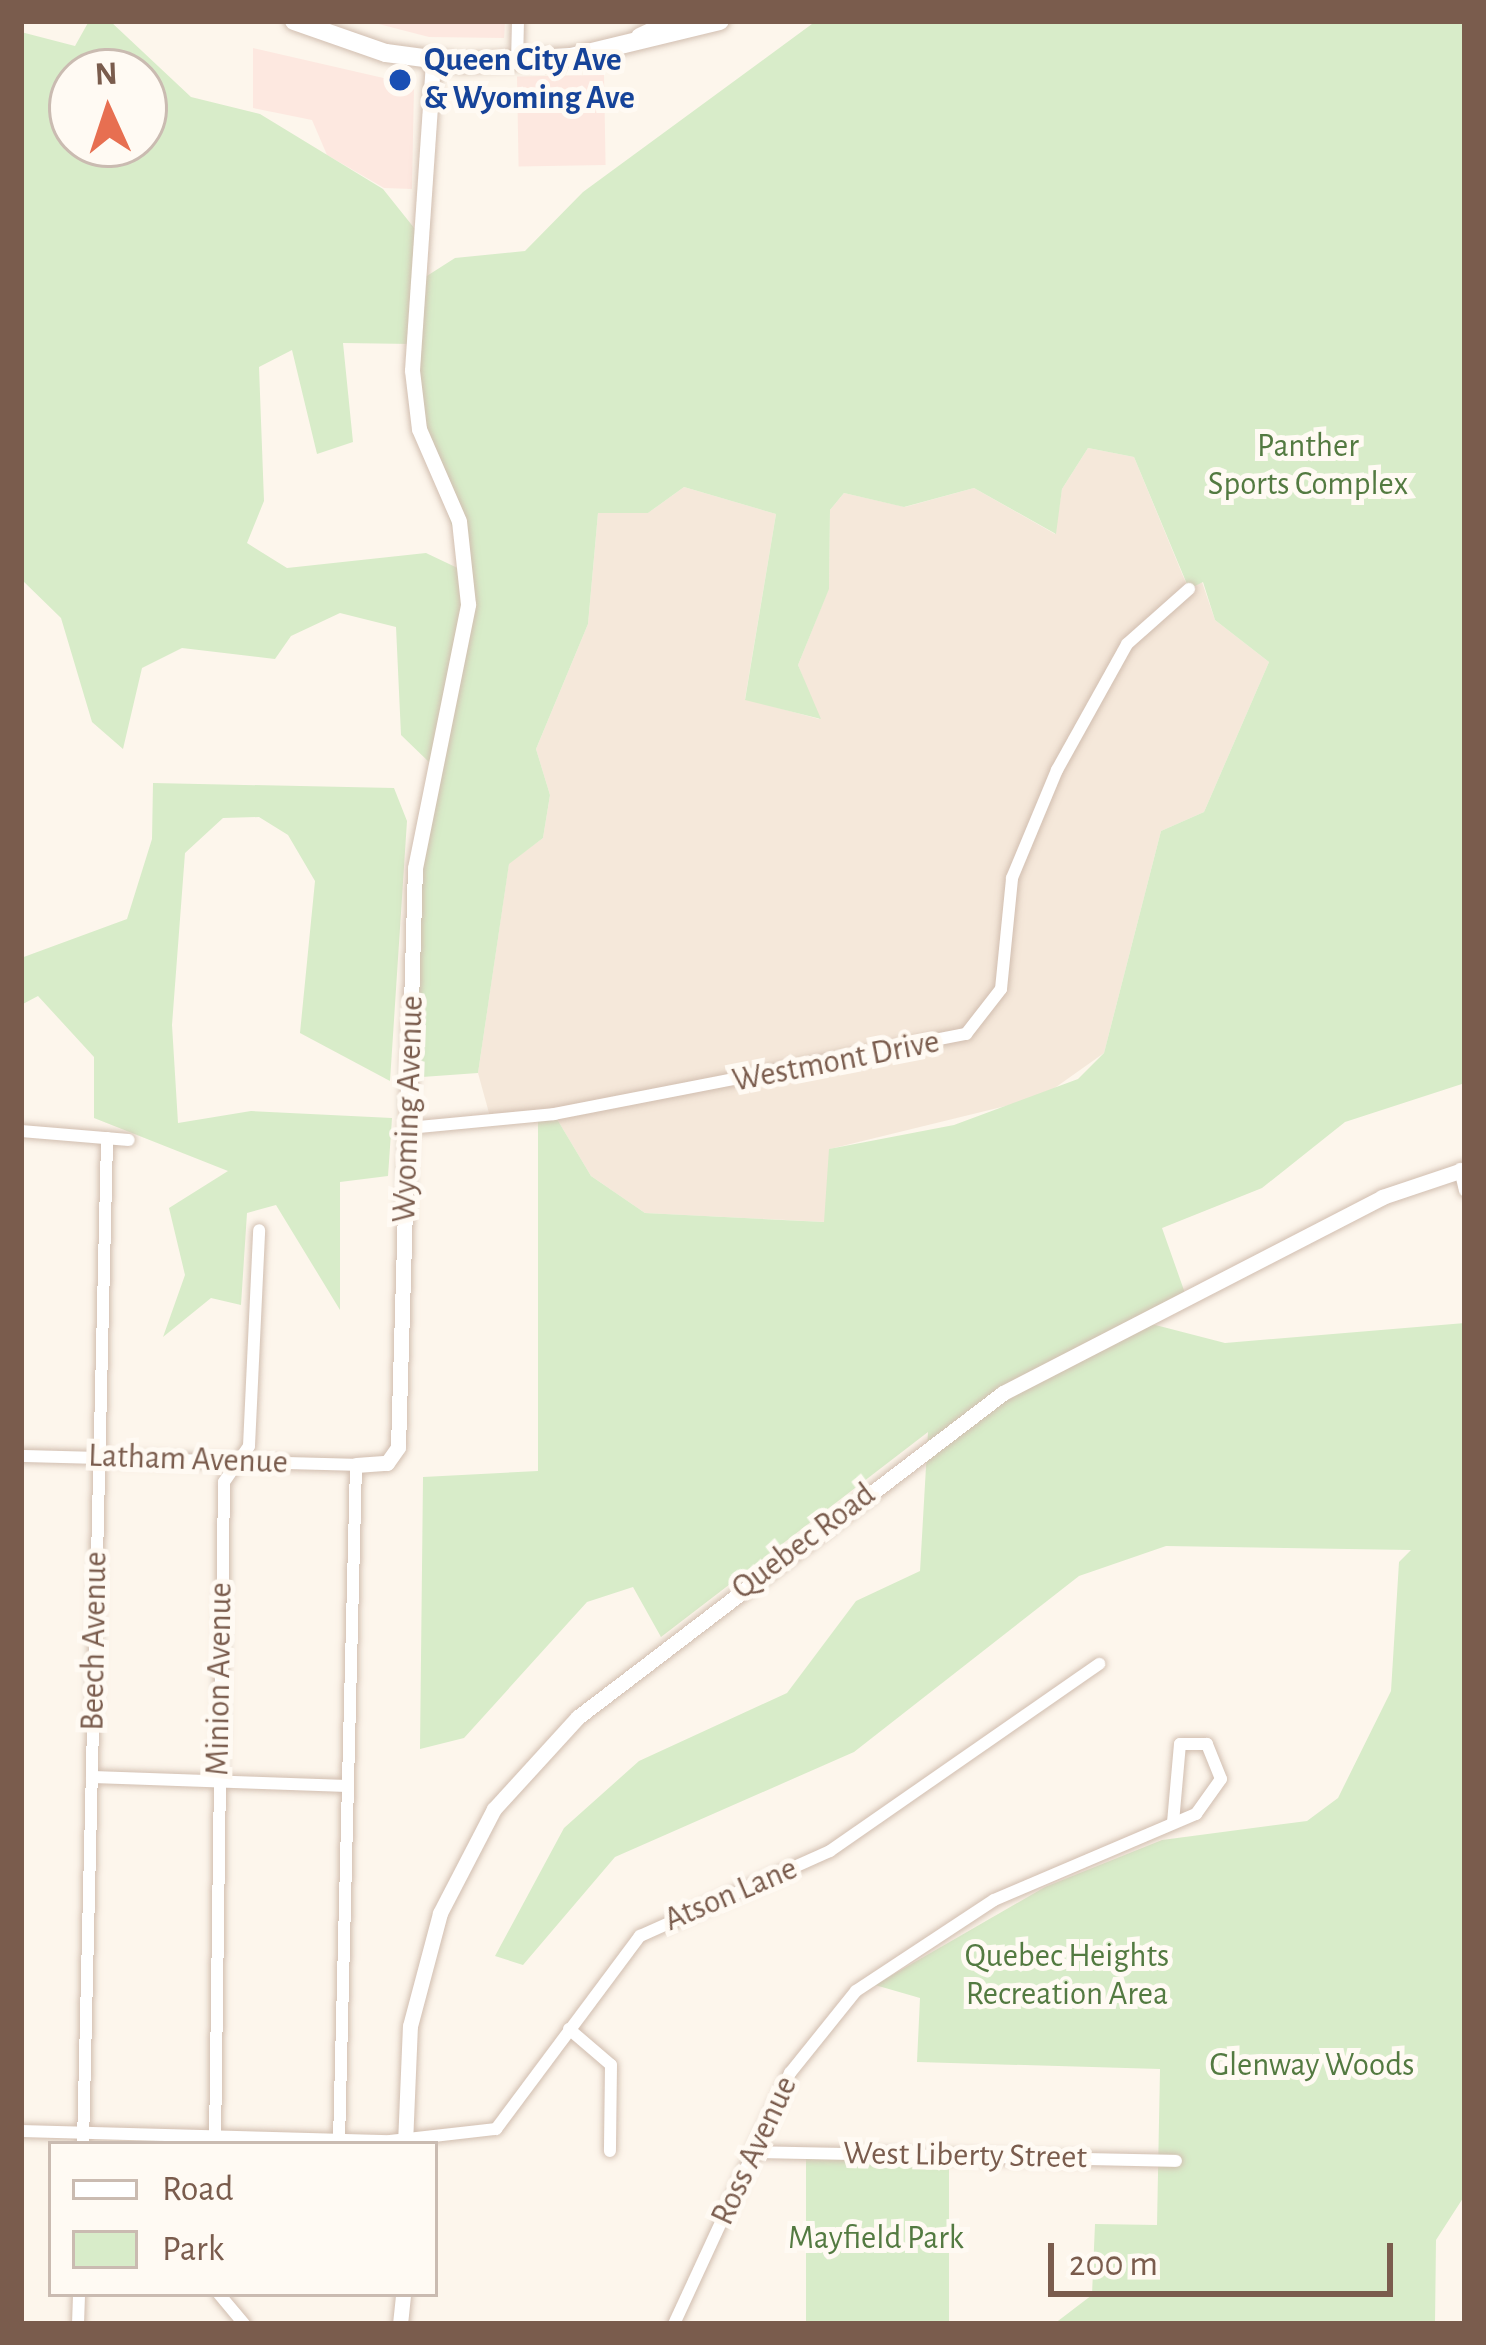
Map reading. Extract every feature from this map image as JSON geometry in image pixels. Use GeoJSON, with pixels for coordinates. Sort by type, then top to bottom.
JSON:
{"type":"FeatureCollection","features":[{"type":"Feature","properties":{"kind":"main road"},"geometry":{"type":"LineString","coordinates":[[294,21],[433,62],[517,62],[620,47],[720,21]]}},
{"type":"Feature","properties":{"kind":"main road"},"geometry":{"type":"LineString","coordinates":[[620,47],[674,21]]}},
{"type":"Feature","properties":{"kind":"street"},"geometry":{"type":"LineString","coordinates":[[517,62],[518,21]]}},
{"type":"Feature","properties":{"kind":"street","name":"Wyoming Avenue"},"geometry":{"type":"LineString","coordinates":[[356,1465],[387,1463],[398,1447],[415,868],[468,604],[459,520],[419,429],[412,370],[433,62]]}},
{"type":"Feature","properties":{"kind":"street","name":"Westmont Drive"},"geometry":{"type":"LineString","coordinates":[[410,1128],[554,1114],[966,1034],[1001,989],[1012,878],[1057,770],[1126,644],[1189,589]]}},
{"type":"Feature","properties":{"kind":"street"},"geometry":{"type":"LineString","coordinates":[[21,1131],[129,1140]]}},
{"type":"Feature","properties":{"kind":"street","name":"Beech Avenue"},"geometry":{"type":"LineString","coordinates":[[83,2139],[107,1138]]}},
{"type":"Feature","properties":{"kind":"street"},"geometry":{"type":"LineString","coordinates":[[1463,1169],[1465,1190]]}},
{"type":"Feature","properties":{"kind":"street","name":"Quebec Road"},"geometry":{"type":"LineString","coordinates":[[405,2140],[410,2026],[440,1913],[494,1809],[578,1717],[1003,1393],[1382,1197],[1463,1169]]}},
{"type":"Feature","properties":{"kind":"street","name":"Minion Avenue"},"geometry":{"type":"LineString","coordinates":[[214,2141],[224,1482],[241,1462],[259,1230]]}},
{"type":"Feature","properties":{"kind":"street","name":"Latham Avenue"},"geometry":{"type":"LineString","coordinates":[[21,1456],[356,1465]]}},
{"type":"Feature","properties":{"kind":"street"},"geometry":{"type":"LineString","coordinates":[[339,2139],[356,1465]]}},
{"type":"Feature","properties":{"kind":"street","name":"Atson Lane"},"geometry":{"type":"LineString","coordinates":[[405,2140],[506,2123],[640,1936],[830,1851],[1100,1664]]}},
{"type":"Feature","properties":{"kind":"street","name":"Ross Avenue"},"geometry":{"type":"LineString","coordinates":[[674,2324],[799,2060],[875,1973],[994,1900],[1173,1823],[1214,1794],[1220,1762],[1207,1744],[1180,1744],[1173,1823]]}},
{"type":"Feature","properties":{"kind":"street"},"geometry":{"type":"LineString","coordinates":[[92,1777],[348,1786]]}},
{"type":"Feature","properties":{"kind":"street"},"geometry":{"type":"LineString","coordinates":[[569,2029],[611,2065],[610,2151]]}},
{"type":"Feature","properties":{"kind":"street"},"geometry":{"type":"LineString","coordinates":[[21,2132],[83,2139],[405,2140]]}},
{"type":"Feature","properties":{"kind":"street","name":"West Liberty Street"},"geometry":{"type":"LineString","coordinates":[[753,2152],[1176,2161]]}},
{"type":"Feature","properties":{"kind":"street"},"geometry":{"type":"LineString","coordinates":[[222,2297],[244,2324]]}},
{"type":"Feature","properties":{"kind":"shaded area"},"geometry":{"type":"Polygon","coordinates":[[[367,21],[505,21],[504,38],[429,37],[367,21]]]}},
{"type":"Feature","properties":{"kind":"shaded area"},"geometry":{"type":"Polygon","coordinates":[[[253,48],[414,85],[412,189],[384,188],[327,155],[312,120],[253,108],[253,48]]]}},
{"type":"Feature","properties":{"kind":"shaded area"},"geometry":{"type":"Polygon","coordinates":[[[604,75],[606,165],[519,167],[517,77],[604,75]]]}},
{"type":"Feature","properties":{"kind":"shaded area"},"geometry":{"type":"Polygon","coordinates":[[[1088,448],[1134,457],[1188,588],[1202,582],[1215,620],[1269,662],[1204,812],[1161,831],[1104,1053],[1042,1097],[830,1149],[825,1222],[645,1213],[591,1176],[554,1114],[492,1124],[478,1073],[509,863],[543,838],[550,795],[536,749],[588,624],[598,513],[648,513],[684,487],[776,514],[745,699],[819,719],[798,665],[829,588],[830,510],[844,493],[905,507],[974,488],[1055,534],[1062,489],[1088,448]]]}},
{"type":"Feature","properties":{"kind":"green space"},"geometry":{"type":"Polygon","coordinates":[[[89,21],[110,21],[139,48],[48,48],[48,168],[168,168],[168,75],[191,97],[260,114],[383,189],[423,239],[419,281],[455,258],[525,251],[583,192],[816,21],[1465,21],[1465,1083],[1345,1122],[1262,1188],[1162,1228],[1186,1296],[1140,1321],[1225,1343],[1465,1323],[1465,2195],[1436,2240],[1435,2324],[1054,2324],[1092,2295],[1095,2224],[1157,2225],[1160,2069],[917,2062],[920,1998],[875,1985],[1045,1887],[1162,1840],[1307,1821],[1338,1798],[1391,1691],[1399,1562],[1411,1550],[1166,1546],[1079,1576],[854,1752],[615,1857],[523,1965],[495,1956],[564,1828],[639,1761],[787,1693],[856,1601],[920,1571],[928,1432],[661,1637],[633,1587],[587,1602],[464,1738],[420,1749],[423,1477],[538,1471],[538,1116],[554,1114],[591,1176],[645,1213],[824,1222],[829,1149],[954,1125],[1078,1079],[1104,1053],[1161,831],[1204,812],[1269,662],[1215,620],[1203,582],[1189,589],[1134,457],[1088,448],[1062,489],[1056,534],[974,488],[904,507],[844,493],[830,510],[829,589],[798,665],[821,719],[745,700],[776,514],[684,487],[648,513],[598,513],[588,624],[536,749],[550,795],[543,838],[509,864],[478,1073],[422,1077],[411,1062],[415,868],[430,763],[401,735],[396,627],[340,613],[291,636],[275,659],[182,648],[142,668],[123,749],[92,722],[61,618],[21,579],[21,32],[75,46],[89,21]],[[343,343],[353,442],[317,454],[292,350],[259,367],[264,501],[247,543],[287,568],[426,553],[466,572],[425,441],[412,344],[343,343]]]}},
{"type":"Feature","properties":{"kind":"green space"},"geometry":{"type":"Polygon","coordinates":[[[153,783],[394,788],[407,821],[390,1081],[300,1033],[315,881],[288,835],[259,817],[223,818],[185,853],[172,1025],[178,1123],[251,1111],[392,1118],[388,1176],[340,1182],[340,1310],[276,1205],[247,1213],[241,1305],[211,1298],[163,1337],[185,1275],[169,1208],[228,1171],[94,1118],[94,1057],[38,996],[21,1005],[21,958],[127,919],[152,839],[153,783]]]}},
{"type":"Feature","properties":{"kind":"green space","name":"Mayfield Park"},"geometry":{"type":"Polygon","coordinates":[[[806,2153],[949,2153],[949,2324],[806,2324],[806,2153]]]}},
{"type":"Feature","properties":{"kind":"place","name":"Queen City Ave & Wyoming Ave"},"geometry":{"type":"Point","coordinates":[400,80]}},
{"type":"Feature","properties":{"kind":"park label","name":"Panther Sports Complex"},"geometry":{"type":"Point","coordinates":[1308,466]}},
{"type":"Feature","properties":{"kind":"park label","name":"Quebec Heights Recreation Area"},"geometry":{"type":"Point","coordinates":[1067,1976]}},
{"type":"Feature","properties":{"kind":"park label","name":"Glenway Woods"},"geometry":{"type":"Point","coordinates":[1312,2066]}}]}
